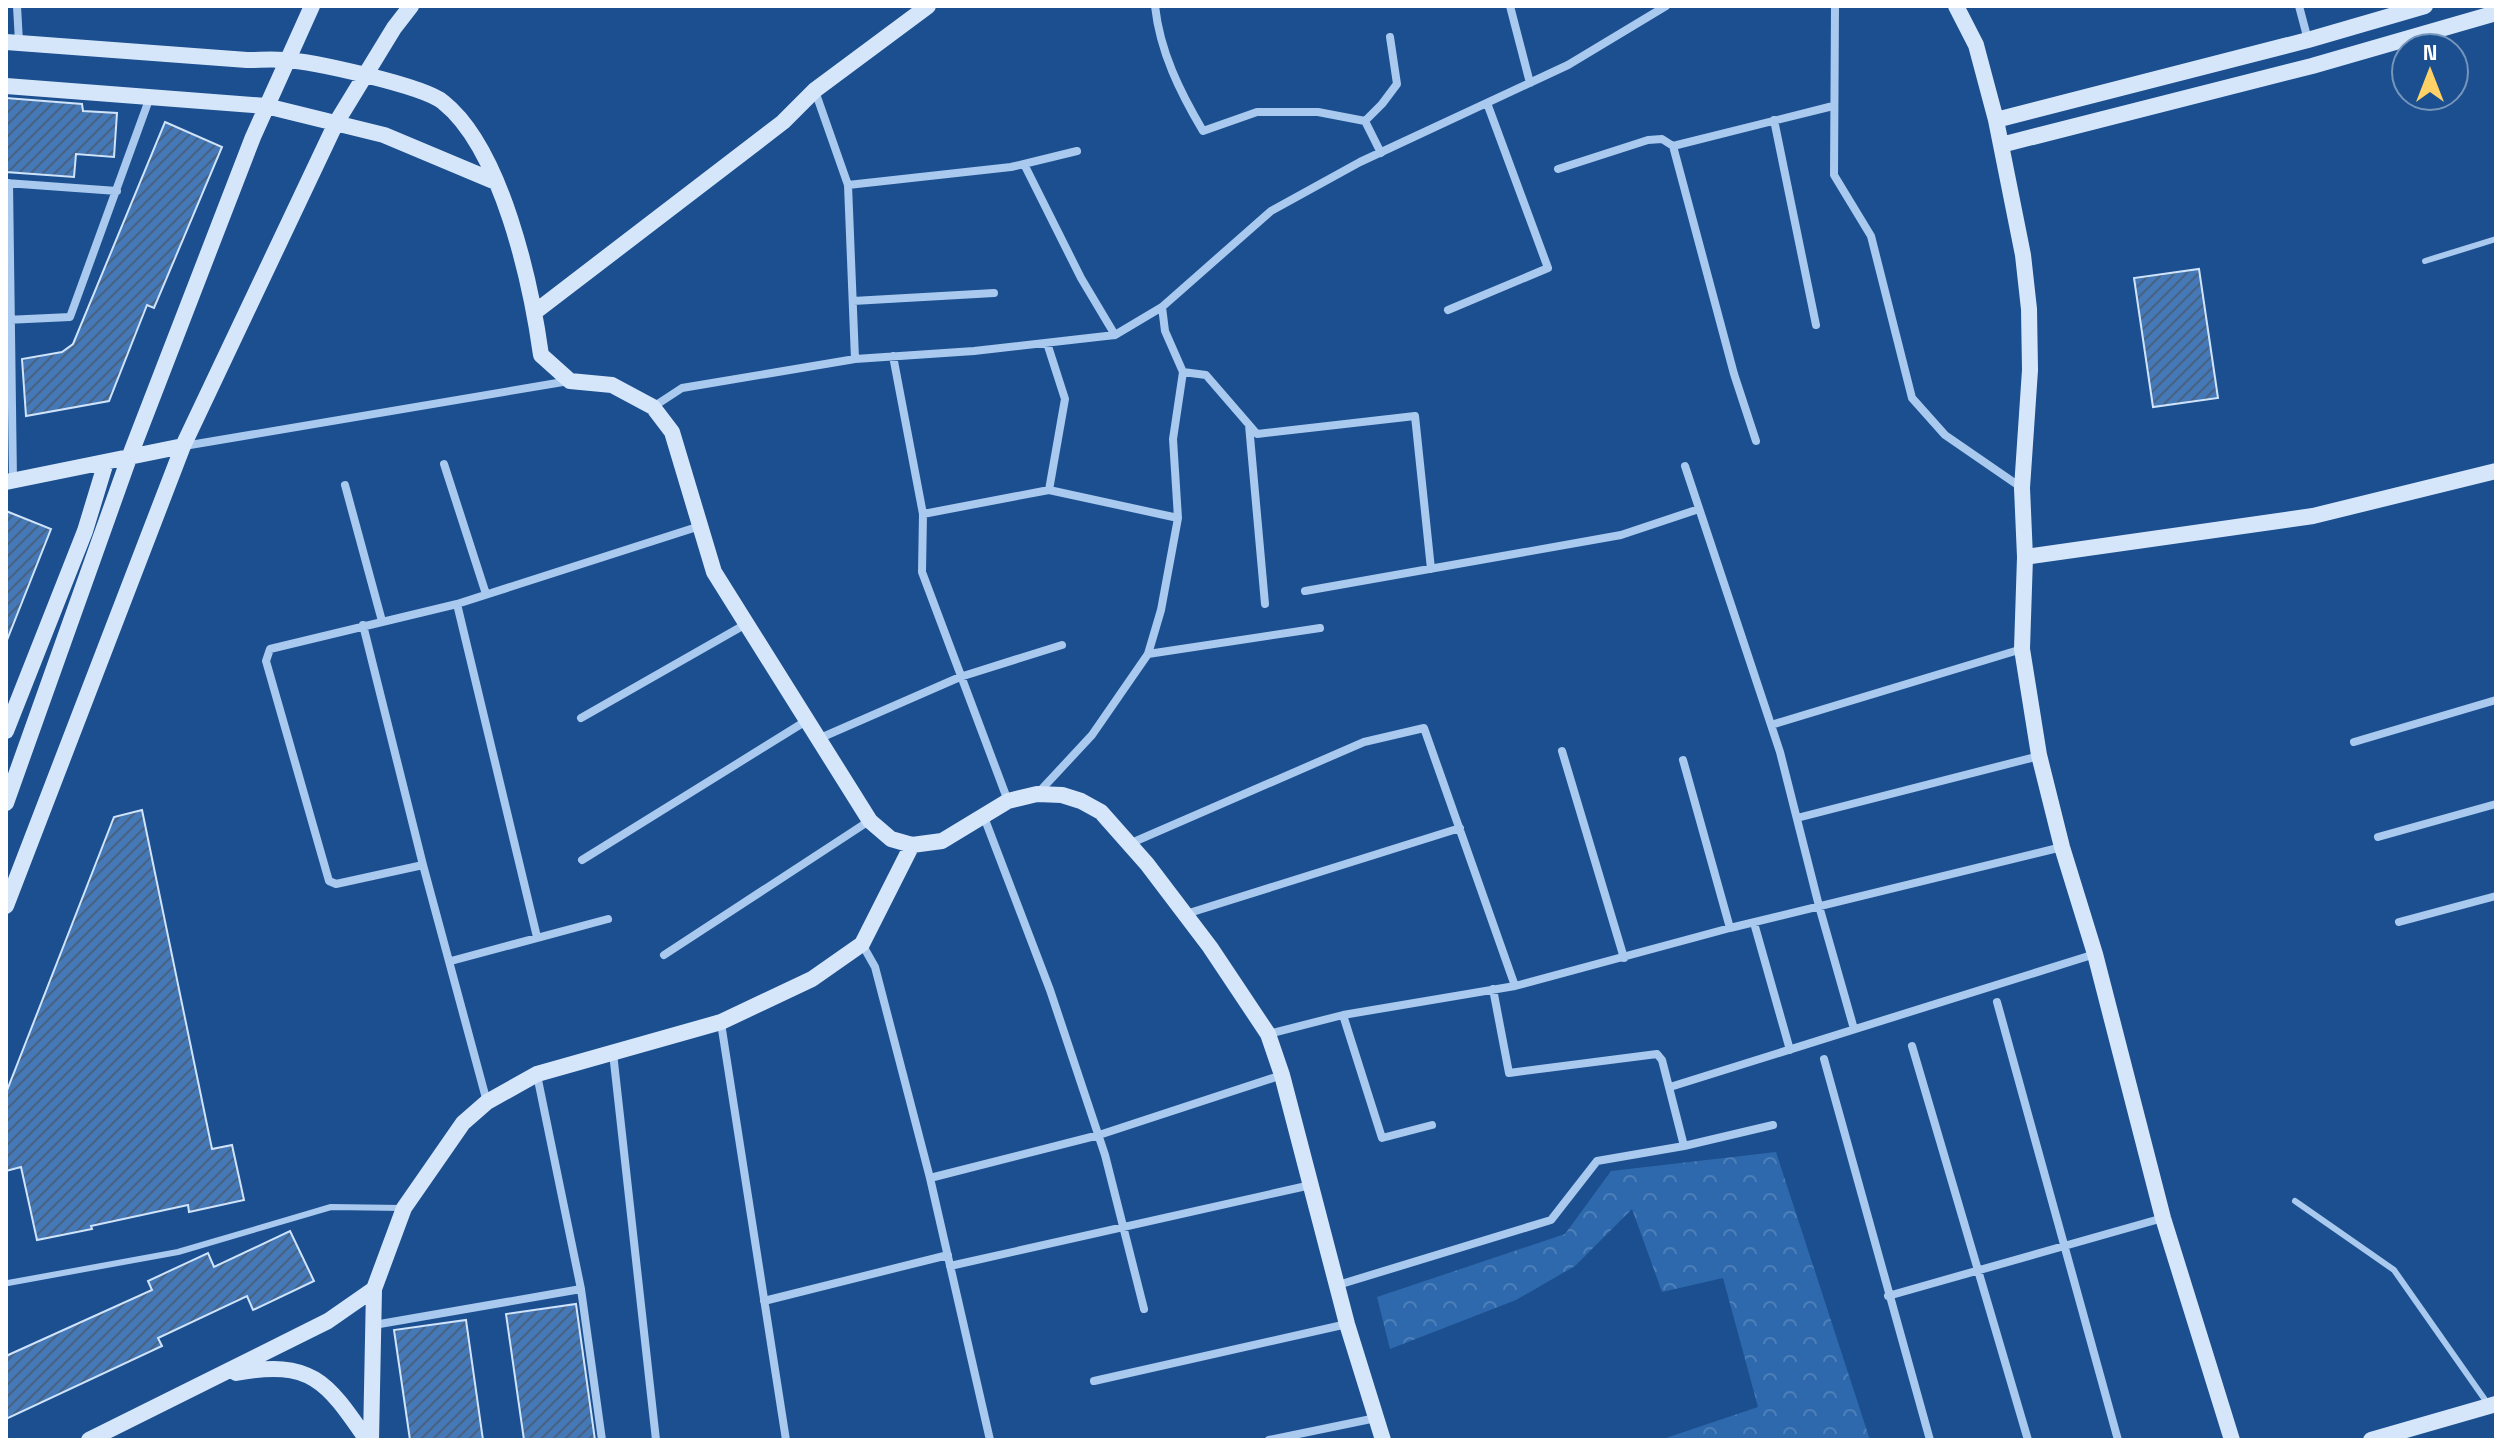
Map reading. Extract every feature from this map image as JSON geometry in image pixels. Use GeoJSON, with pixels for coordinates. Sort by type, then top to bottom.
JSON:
{"type":"FeatureCollection","features":[{"type":"Feature","properties":{"kind":"street"},"geometry":{"type":"LineString","coordinates":[[17,6],[13,42],[247,60],[287,60],[417,89],[441,100],[462,120],[496,182],[510,217],[535,312],[541,355],[570,381]]}},
{"type":"Feature","properties":{"kind":"street"},"geometry":{"type":"LineString","coordinates":[[6,803],[129,458],[266,106],[312,6]]}},
{"type":"Feature","properties":{"kind":"street"},"geometry":{"type":"LineString","coordinates":[[6,906],[183,446],[336,123],[363,76],[411,6]]}},
{"type":"Feature","properties":{"kind":"street"},"geometry":{"type":"LineString","coordinates":[[535,312],[783,122],[815,90],[928,6]]}},
{"type":"Feature","properties":{"kind":"street"},"geometry":{"type":"LineString","coordinates":[[1155,6],[1156,22],[1175,83],[1203,131],[1257,112],[1318,112],[1365,121]]}},
{"type":"Feature","properties":{"kind":"street"},"geometry":{"type":"LineString","coordinates":[[1510,6],[1530,83]]}},
{"type":"Feature","properties":{"kind":"street"},"geometry":{"type":"LineString","coordinates":[[653,407],[682,388],[855,359],[1115,335],[1162,307],[1271,211],[1381,153],[1568,65],[1651,10],[1666,6]]}},
{"type":"Feature","properties":{"kind":"street"},"geometry":{"type":"LineString","coordinates":[[1835,6],[1834,175],[1871,236],[1912,398],[1945,435],[2022,488]]}},
{"type":"Feature","properties":{"kind":"street"},"geometry":{"type":"LineString","coordinates":[[1956,6],[1976,45],[1996,120],[2023,255],[2029,309],[2030,370],[2022,488],[2025,557],[2022,649],[2039,755],[2062,847],[2095,954],[2163,1218],[2232,1440]]}},
{"type":"Feature","properties":{"kind":"street"},"geometry":{"type":"LineString","coordinates":[[2299,6],[2308,40]]}},
{"type":"Feature","properties":{"kind":"street"},"geometry":{"type":"LineString","coordinates":[[1996,120],[2308,40],[2400,9],[2425,6]]}},
{"type":"Feature","properties":{"kind":"street"},"geometry":{"type":"LineString","coordinates":[[2001,145],[2312,66],[2496,13]]}},
{"type":"Feature","properties":{"kind":"street"},"geometry":{"type":"LineString","coordinates":[[1365,121],[1397,84],[1390,37]]}},
{"type":"Feature","properties":{"kind":"street"},"geometry":{"type":"LineString","coordinates":[[6,86],[266,106],[384,135],[496,182]]}},
{"type":"Feature","properties":{"kind":"street"},"geometry":{"type":"LineString","coordinates":[[815,90],[848,185],[855,359]]}},
{"type":"Feature","properties":{"kind":"street"},"geometry":{"type":"LineString","coordinates":[[9,320],[70,317],[150,96]]}},
{"type":"Feature","properties":{"kind":"street"},"geometry":{"type":"LineString","coordinates":[[1448,310],[1548,268],[1487,103]]}},
{"type":"Feature","properties":{"kind":"street"},"geometry":{"type":"LineString","coordinates":[[1673,146],[1833,106]]}},
{"type":"Feature","properties":{"kind":"street"},"geometry":{"type":"LineString","coordinates":[[1774,120],[1816,325]]}},
{"type":"Feature","properties":{"kind":"street"},"geometry":{"type":"LineString","coordinates":[[1365,121],[1381,153]]}},
{"type":"Feature","properties":{"kind":"street"},"geometry":{"type":"LineString","coordinates":[[1558,169],[1648,140],[1662,139],[1673,146],[1734,374],[1756,441]]}},
{"type":"Feature","properties":{"kind":"street"},"geometry":{"type":"LineString","coordinates":[[848,185],[1024,164],[1077,151]]}},
{"type":"Feature","properties":{"kind":"street"},"geometry":{"type":"LineString","coordinates":[[1024,164],[1081,278],[1115,335]]}},
{"type":"Feature","properties":{"kind":"street"},"geometry":{"type":"LineString","coordinates":[[117,191],[8,183],[10,482],[183,446],[570,381],[612,385],[653,407],[672,432],[714,572],[870,821],[891,839],[912,845],[942,841],[1008,801],[1037,794],[1062,795],[1101,812],[1147,864],[1185,915],[1268,1034],[1282,1075],[1347,1324],[1383,1440]]}},
{"type":"Feature","properties":{"kind":"street"},"geometry":{"type":"LineString","coordinates":[[853,301],[994,293]]}},
{"type":"Feature","properties":{"kind":"street"},"geometry":{"type":"LineString","coordinates":[[1037,794],[1092,735],[1148,654],[1161,610],[1178,518],[1173,439],[1183,372],[1165,331],[1162,307]]}},
{"type":"Feature","properties":{"kind":"street"},"geometry":{"type":"LineString","coordinates":[[1047,343],[1065,399],[1049,490]]}},
{"type":"Feature","properties":{"kind":"street"},"geometry":{"type":"LineString","coordinates":[[893,356],[923,514],[922,572],[1008,801]]}},
{"type":"Feature","properties":{"kind":"street"},"geometry":{"type":"LineString","coordinates":[[1183,372],[1206,375],[1257,434],[1415,416],[1431,569]]}},
{"type":"Feature","properties":{"kind":"street"},"geometry":{"type":"LineString","coordinates":[[1249,424],[1265,604]]}},
{"type":"Feature","properties":{"kind":"street"},"geometry":{"type":"LineString","coordinates":[[6,731],[85,531],[106,462]]}},
{"type":"Feature","properties":{"kind":"street"},"geometry":{"type":"LineString","coordinates":[[444,464],[486,594]]}},
{"type":"Feature","properties":{"kind":"street"},"geometry":{"type":"LineString","coordinates":[[1685,466],[1771,725],[1854,1029]]}},
{"type":"Feature","properties":{"kind":"street"},"geometry":{"type":"LineString","coordinates":[[2025,557],[2313,516],[2496,471]]}},
{"type":"Feature","properties":{"kind":"street"},"geometry":{"type":"LineString","coordinates":[[345,485],[382,621]]}},
{"type":"Feature","properties":{"kind":"street"},"geometry":{"type":"LineString","coordinates":[[923,514],[1049,490],[1178,518]]}},
{"type":"Feature","properties":{"kind":"street"},"geometry":{"type":"LineString","coordinates":[[1305,591],[1621,535],[1699,509]]}},
{"type":"Feature","properties":{"kind":"street"},"geometry":{"type":"LineString","coordinates":[[423,865],[336,884],[329,881],[266,661],[270,649],[457,604],[700,526]]}},
{"type":"Feature","properties":{"kind":"street"},"geometry":{"type":"LineString","coordinates":[[457,604],[537,937]]}},
{"type":"Feature","properties":{"kind":"street"},"geometry":{"type":"LineString","coordinates":[[581,718],[746,624]]}},
{"type":"Feature","properties":{"kind":"street"},"geometry":{"type":"LineString","coordinates":[[363,625],[487,1102]]}},
{"type":"Feature","properties":{"kind":"street"},"geometry":{"type":"LineString","coordinates":[[1148,654],[1320,628]]}},
{"type":"Feature","properties":{"kind":"street"},"geometry":{"type":"LineString","coordinates":[[817,739],[960,677],[1062,645]]}},
{"type":"Feature","properties":{"kind":"street"},"geometry":{"type":"LineString","coordinates":[[1771,725],[2022,649]]}},
{"type":"Feature","properties":{"kind":"street"},"geometry":{"type":"LineString","coordinates":[[2354,742],[2496,700]]}},
{"type":"Feature","properties":{"kind":"street"},"geometry":{"type":"LineString","coordinates":[[582,860],[806,721]]}},
{"type":"Feature","properties":{"kind":"street"},"geometry":{"type":"LineString","coordinates":[[1129,844],[1364,742],[1424,728],[1515,986]]}},
{"type":"Feature","properties":{"kind":"street"},"geometry":{"type":"LineString","coordinates":[[1562,751],[1624,958]]}},
{"type":"Feature","properties":{"kind":"street"},"geometry":{"type":"LineString","coordinates":[[1797,818],[2039,755]]}},
{"type":"Feature","properties":{"kind":"street"},"geometry":{"type":"LineString","coordinates":[[1683,760],[1730,928]]}},
{"type":"Feature","properties":{"kind":"street"},"geometry":{"type":"LineString","coordinates":[[2378,837],[2496,804]]}},
{"type":"Feature","properties":{"kind":"street"},"geometry":{"type":"LineString","coordinates":[[984,817],[1050,990],[1099,1135],[1144,1309]]}},
{"type":"Feature","properties":{"kind":"street"},"geometry":{"type":"LineString","coordinates":[[664,955],[870,821]]}},
{"type":"Feature","properties":{"kind":"street"},"geometry":{"type":"LineString","coordinates":[[1185,915],[1460,828]]}},
{"type":"Feature","properties":{"kind":"street"},"geometry":{"type":"LineString","coordinates":[[369,1440],[374,1289],[404,1208],[463,1123],[487,1102],[537,1074],[721,1022],[812,979],[862,944],[912,845]]}},
{"type":"Feature","properties":{"kind":"street"},"geometry":{"type":"LineString","coordinates":[[1268,1034],[1343,1015],[1515,986],[1730,928],[2062,847]]}},
{"type":"Feature","properties":{"kind":"street"},"geometry":{"type":"LineString","coordinates":[[2399,922],[2496,896]]}},
{"type":"Feature","properties":{"kind":"street"},"geometry":{"type":"LineString","coordinates":[[451,961],[608,919]]}},
{"type":"Feature","properties":{"kind":"street"},"geometry":{"type":"LineString","coordinates":[[1754,923],[1790,1050]]}},
{"type":"Feature","properties":{"kind":"street"},"geometry":{"type":"LineString","coordinates":[[862,944],[875,967],[930,1178],[990,1440]]}},
{"type":"Feature","properties":{"kind":"street"},"geometry":{"type":"LineString","coordinates":[[1670,1087],[2095,954]]}},
{"type":"Feature","properties":{"kind":"street"},"geometry":{"type":"LineString","coordinates":[[1493,989],[1509,1073],[1652,1053],[1660,1055],[1684,1146]]}},
{"type":"Feature","properties":{"kind":"street"},"geometry":{"type":"LineString","coordinates":[[1997,1002],[2118,1440]]}},
{"type":"Feature","properties":{"kind":"street"},"geometry":{"type":"LineString","coordinates":[[1343,1015],[1382,1138],[1432,1125]]}},
{"type":"Feature","properties":{"kind":"street"},"geometry":{"type":"LineString","coordinates":[[721,1022],[786,1440]]}},
{"type":"Feature","properties":{"kind":"street"},"geometry":{"type":"LineString","coordinates":[[1912,1046],[2028,1440]]}},
{"type":"Feature","properties":{"kind":"street"},"geometry":{"type":"LineString","coordinates":[[613,1053],[656,1440]]}},
{"type":"Feature","properties":{"kind":"street"},"geometry":{"type":"LineString","coordinates":[[1824,1059],[1930,1440]]}},
{"type":"Feature","properties":{"kind":"street"},"geometry":{"type":"LineString","coordinates":[[537,1074],[581,1289],[602,1440]]}},
{"type":"Feature","properties":{"kind":"street"},"geometry":{"type":"LineString","coordinates":[[930,1178],[1099,1135],[1282,1075]]}},
{"type":"Feature","properties":{"kind":"street"},"geometry":{"type":"LineString","coordinates":[[1337,1286],[1551,1220],[1597,1161],[1684,1146],[1773,1125]]}},
{"type":"Feature","properties":{"kind":"street"},"geometry":{"type":"LineString","coordinates":[[950,1266],[1311,1185]]}},
{"type":"Feature","properties":{"kind":"street"},"geometry":{"type":"LineString","coordinates":[[1888,1296],[2163,1218]]}},
{"type":"Feature","properties":{"kind":"street"},"geometry":{"type":"LineString","coordinates":[[764,1301],[948,1255]]}},
{"type":"Feature","properties":{"kind":"street"},"geometry":{"type":"LineString","coordinates":[[89,1440],[223,1376],[328,1321],[374,1289]]}},
{"type":"Feature","properties":{"kind":"street"},"geometry":{"type":"LineString","coordinates":[[373,1325],[581,1289]]}},
{"type":"Feature","properties":{"kind":"street"},"geometry":{"type":"LineString","coordinates":[[1094,1381],[1347,1324]]}},
{"type":"Feature","properties":{"kind":"street"},"geometry":{"type":"LineString","coordinates":[[223,1376],[255,1370],[284,1370],[310,1376],[327,1386],[369,1440]]}},
{"type":"Feature","properties":{"kind":"street"},"geometry":{"type":"LineString","coordinates":[[2371,1440],[2493,1405]]}},
{"type":"Feature","properties":{"kind":"street"},"geometry":{"type":"LineString","coordinates":[[1269,1440],[1376,1418]]}},
{"type":"Feature","properties":{"kind":"lane"},"geometry":{"type":"LineString","coordinates":[[2425,261],[2496,239]]}},
{"type":"Feature","properties":{"kind":"lane"},"geometry":{"type":"LineString","coordinates":[[2295,1201],[2394,1270],[2493,1405]]}},
{"type":"Feature","properties":{"kind":"lane"},"geometry":{"type":"LineString","coordinates":[[8,1283],[178,1252],[331,1207],[404,1208]]}},
{"type":"Feature","properties":{"kind":"green space"},"geometry":{"type":"Polygon","coordinates":[[[1776,1152],[1870,1440],[1660,1440],[1758,1407],[1723,1278],[1662,1292],[1632,1209],[1575,1266],[1516,1300],[1390,1349],[1377,1297],[1565,1234],[1611,1171],[1776,1152]]]}},
{"type":"Feature","properties":{"kind":"building"},"geometry":{"type":"Polygon","coordinates":[[[6,98],[82,104],[83,111],[117,113],[114,157],[76,154],[74,177],[6,172],[6,98]]]}},
{"type":"Feature","properties":{"kind":"building"},"geometry":{"type":"Polygon","coordinates":[[[165,122],[222,147],[154,308],[147,305],[109,401],[26,416],[22,359],[62,352],[73,344],[165,122]]]}},
{"type":"Feature","properties":{"kind":"building"},"geometry":{"type":"Polygon","coordinates":[[[2199,269],[2218,398],[2153,407],[2134,278],[2199,269]]]}},
{"type":"Feature","properties":{"kind":"building"},"geometry":{"type":"Polygon","coordinates":[[[6,511],[51,529],[7,640],[6,640],[6,511]]]}},
{"type":"Feature","properties":{"kind":"building"},"geometry":{"type":"Polygon","coordinates":[[[142,810],[212,1149],[232,1145],[244,1200],[189,1212],[188,1205],[37,1240],[21,1167],[6,1171],[6,1093],[114,817],[142,810]]]}},
{"type":"Feature","properties":{"kind":"building"},"geometry":{"type":"Polygon","coordinates":[[[290,1231],[314,1281],[253,1310],[247,1296],[158,1338],[162,1346],[6,1419],[6,1356],[152,1290],[148,1281],[208,1253],[214,1267],[290,1231]]]}},
{"type":"Feature","properties":{"kind":"building"},"geometry":{"type":"Polygon","coordinates":[[[576,1304],[595,1440],[524,1440],[506,1314],[576,1304]]]}},
{"type":"Feature","properties":{"kind":"building"},"geometry":{"type":"Polygon","coordinates":[[[466,1320],[483,1440],[410,1440],[394,1330],[466,1320]]]}}]}
